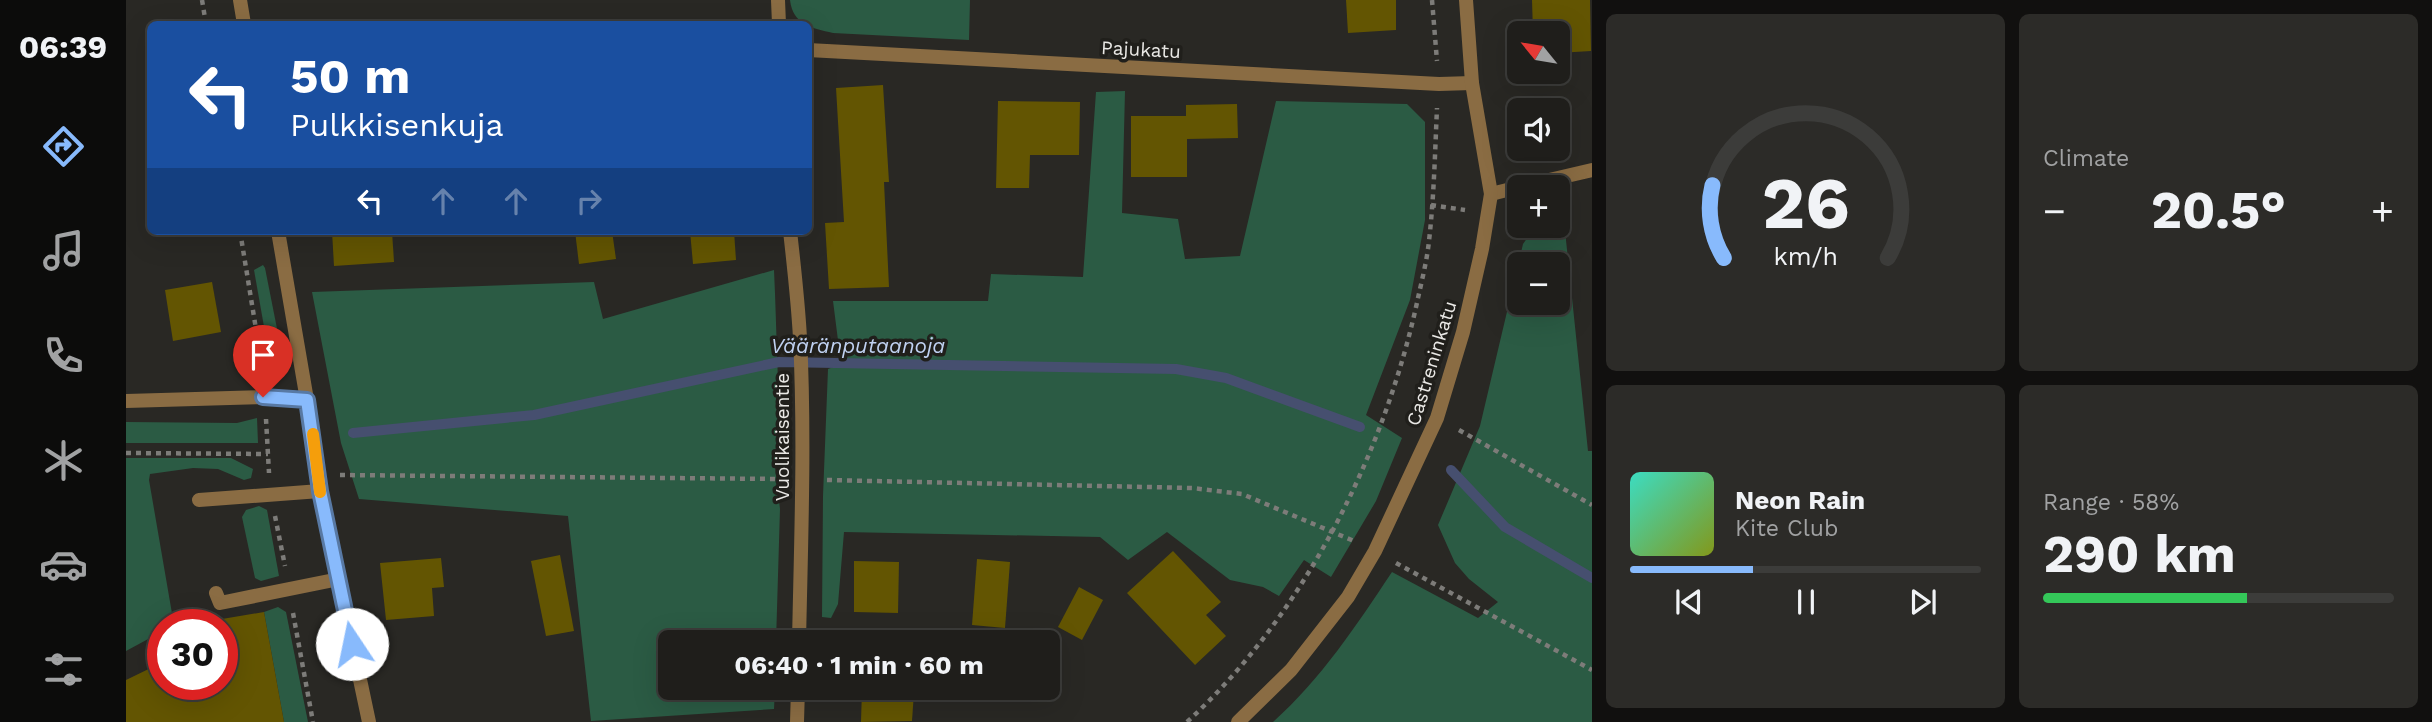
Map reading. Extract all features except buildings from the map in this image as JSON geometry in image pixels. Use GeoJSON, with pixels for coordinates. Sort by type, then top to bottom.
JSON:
{"type":"FeatureCollection","features":[{"type":"Feature","properties":{"kind":"street"},"geometry":{"type":"LineString","coordinates":[[240,0],[244,21]]}},
{"type":"Feature","properties":{"kind":"street"},"geometry":{"type":"LineString","coordinates":[[778,0],[779,21]]}},
{"type":"Feature","properties":{"kind":"street","name":"Castreninkatu"},"geometry":{"type":"LineString","coordinates":[[1238,722],[1291,670],[1348,597],[1375,551],[1437,418],[1463,332],[1491,194],[1472,83],[1466,0]]}},
{"type":"Feature","properties":{"kind":"street","name":"Pajukatu"},"geometry":{"type":"LineString","coordinates":[[812,50],[1439,84],[1472,83]]}},
{"type":"Feature","properties":{"kind":"street"},"geometry":{"type":"LineString","coordinates":[[1570,175],[1592,170]]}},
{"type":"Feature","properties":{"kind":"street"},"geometry":{"type":"LineString","coordinates":[[1491,194],[1507,190]]}},
{"type":"Feature","properties":{"kind":"street"},"geometry":{"type":"LineString","coordinates":[[279,235],[320,491],[369,722]]}},
{"type":"Feature","properties":{"kind":"street","name":"Vuolikaisentie"},"geometry":{"type":"LineString","coordinates":[[790,235],[802,388],[799,630]]}},
{"type":"Feature","properties":{"kind":"street"},"geometry":{"type":"LineString","coordinates":[[126,401],[263,397],[307,400]]}},
{"type":"Feature","properties":{"kind":"street"},"geometry":{"type":"LineString","coordinates":[[199,500],[320,491]]}},
{"type":"Feature","properties":{"kind":"street"},"geometry":{"type":"LineString","coordinates":[[216,593],[220,603],[339,579]]}},
{"type":"Feature","properties":{"kind":"street"},"geometry":{"type":"LineString","coordinates":[[797,722],[798,700]]}},
{"type":"Feature","properties":{"kind":"path"},"geometry":{"type":"LineString","coordinates":[[202,0],[206,21]]}},
{"type":"Feature","properties":{"kind":"path"},"geometry":{"type":"LineString","coordinates":[[1187,722],[1254,648],[1311,571],[1333,530],[1393,394],[1410,334],[1427,256],[1439,84],[1432,0]]}},
{"type":"Feature","properties":{"kind":"path"},"geometry":{"type":"LineString","coordinates":[[1432,205],[1488,214]]}},
{"type":"Feature","properties":{"kind":"path"},"geometry":{"type":"LineString","coordinates":[[1437,418],[1592,505]]}},
{"type":"Feature","properties":{"kind":"path"},"geometry":{"type":"LineString","coordinates":[[126,453],[268,454]]}},
{"type":"Feature","properties":{"kind":"path"},"geometry":{"type":"LineString","coordinates":[[1333,530],[1592,670]]}},
{"type":"Feature","properties":{"kind":"green space"},"geometry":{"type":"Polygon","coordinates":[[[790,0],[970,0],[969,40],[833,33],[812,27],[812,21],[800,21],[790,0]]]}},
{"type":"Feature","properties":{"kind":"green space"},"geometry":{"type":"Polygon","coordinates":[[[1125,91],[1122,213],[1178,219],[1185,259],[1240,256],[1276,101],[1407,104],[1425,122],[1425,220],[1410,300],[1366,415],[1402,438],[1376,501],[1331,577],[1304,560],[1279,596],[1263,587],[1230,580],[1167,532],[1128,560],[1100,537],[844,532],[838,604],[831,618],[822,617],[828,369],[841,364],[833,301],[988,301],[991,274],[1083,277],[1096,92],[1125,91]]]}},
{"type":"Feature","properties":{"kind":"green space"},"geometry":{"type":"Polygon","coordinates":[[[1527,238],[1566,238],[1567,252],[1521,252],[1527,238]]]}},
{"type":"Feature","properties":{"kind":"green space"},"geometry":{"type":"Polygon","coordinates":[[[263,265],[285,369],[272,372],[254,270],[263,265]]]}},
{"type":"Feature","properties":{"kind":"green space"},"geometry":{"type":"Polygon","coordinates":[[[774,270],[783,458],[774,459],[780,509],[776,630],[658,630],[658,700],[774,700],[774,709],[591,721],[568,516],[359,499],[341,443],[312,292],[594,282],[603,319],[774,270]]]}},
{"type":"Feature","properties":{"kind":"green space"},"geometry":{"type":"Polygon","coordinates":[[[1570,278],[1588,451],[1592,451],[1592,722],[1273,722],[1322,670],[1392,572],[1478,618],[1498,602],[1469,579],[1455,563],[1438,525],[1480,426],[1507,312],[1507,315],[1570,315],[1570,278]]]}},
{"type":"Feature","properties":{"kind":"green space"},"geometry":{"type":"Polygon","coordinates":[[[257,418],[258,443],[126,443],[126,422],[237,423],[257,418]]]}},
{"type":"Feature","properties":{"kind":"green space"},"geometry":{"type":"Polygon","coordinates":[[[126,458],[231,458],[253,469],[251,478],[244,480],[218,469],[193,468],[150,474],[171,609],[147,609],[147,640],[126,651],[126,458]]]}},
{"type":"Feature","properties":{"kind":"green space"},"geometry":{"type":"Polygon","coordinates":[[[259,506],[267,510],[279,576],[261,581],[255,578],[242,517],[246,510],[259,506]]]}},
{"type":"Feature","properties":{"kind":"green space"},"geometry":{"type":"Polygon","coordinates":[[[278,607],[286,612],[308,722],[284,722],[264,612],[278,607]]]}},
{"type":"Feature","properties":{"kind":"waterway","name":"Vääränputaanoja"},"geometry":{"type":"LineString","coordinates":[[353,433],[534,415],[779,362],[1176,369],[1226,378],[1360,427]]}},
{"type":"Feature","properties":{"kind":"waterway","name":"Vääränputaanoja"},"geometry":{"type":"LineString","coordinates":[[1451,470],[1505,527],[1592,578]]}},
{"type":"Feature","properties":{"kind":"slow traffic"},"geometry":{"type":"LineString","coordinates":[[313,434],[320,492]]}},
{"type":"Feature","properties":{"kind":"route"},"geometry":{"type":"LineString","coordinates":[[263,397],[307,400],[320,491],[352,644]]}}]}
